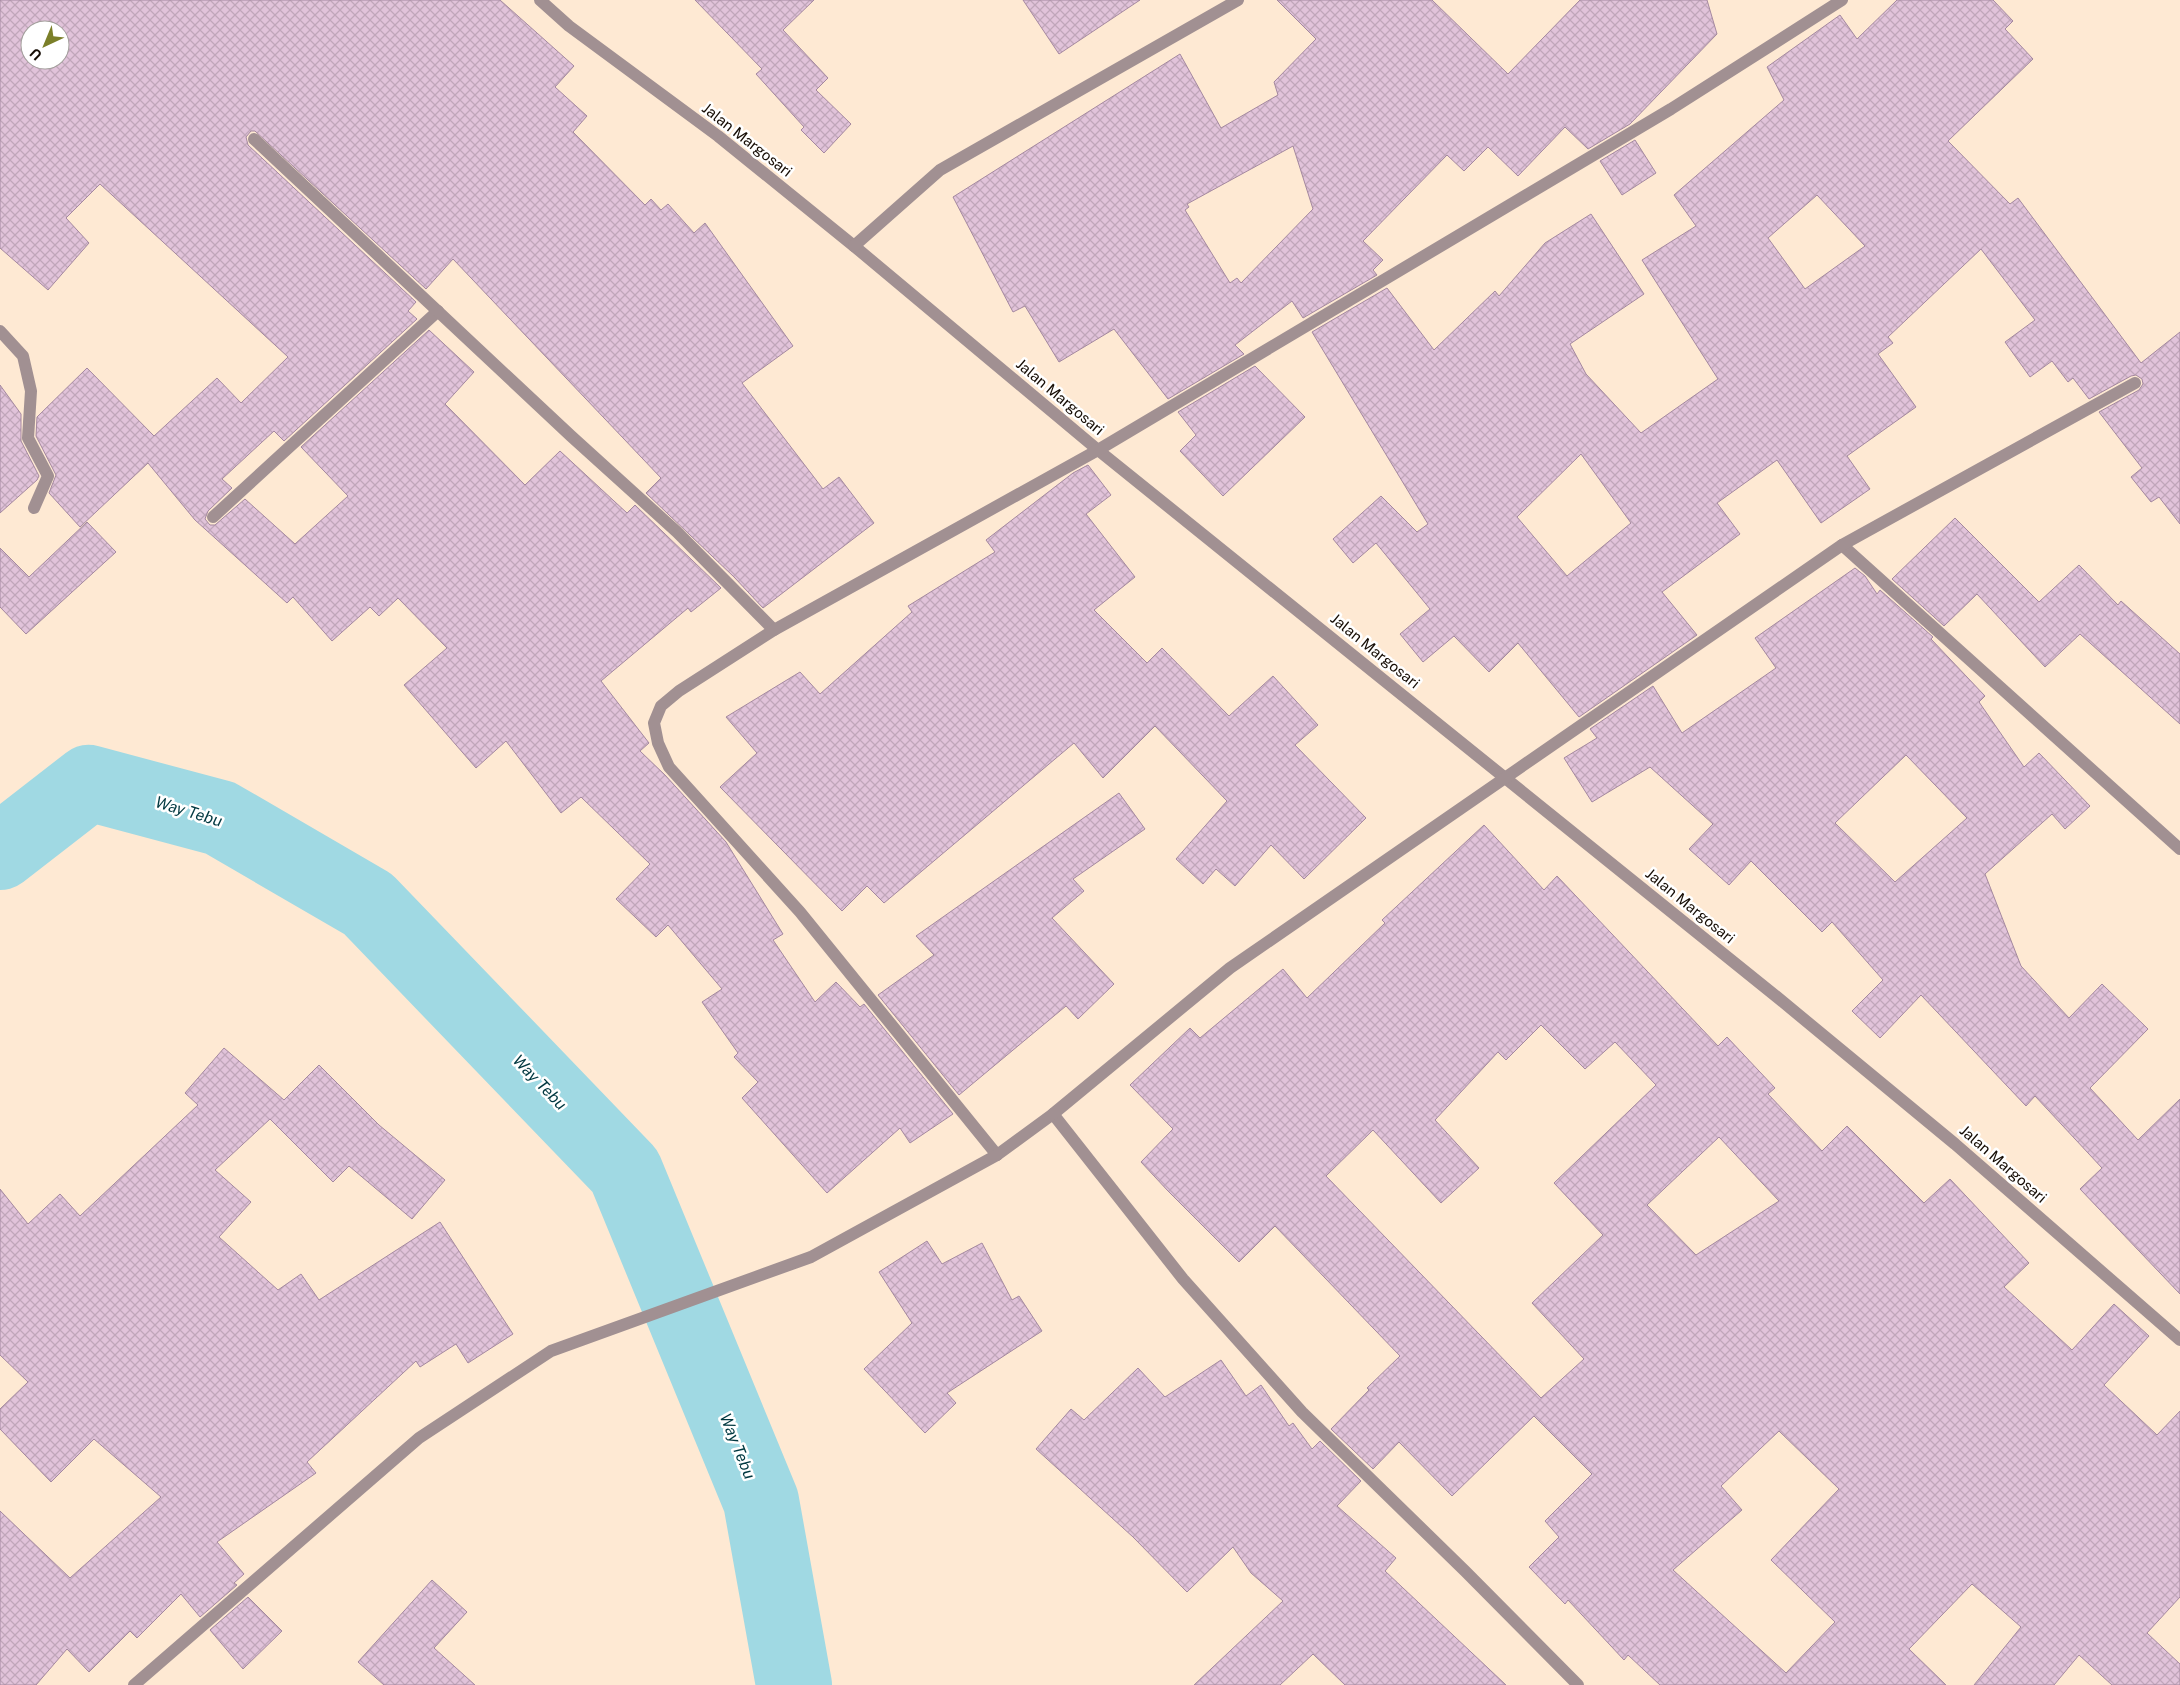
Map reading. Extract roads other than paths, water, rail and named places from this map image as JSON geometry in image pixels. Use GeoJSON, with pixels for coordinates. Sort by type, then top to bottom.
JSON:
{"type":"FeatureCollection","features":[{"type":"Feature","properties":{"kind":"street","name":"Jalan Margosari"},"geometry":{"type":"LineString","coordinates":[[540,0],[569,26],[718,136],[854,246],[1098,450],[1506,778],[1955,1144],[2180,1340]]}},
{"type":"Feature","properties":{"kind":"street"},"geometry":{"type":"LineString","coordinates":[[854,246],[940,170],[1238,0]]}},
{"type":"Feature","properties":{"kind":"street"},"geometry":{"type":"LineString","coordinates":[[997,1155],[800,912],[669,767],[658,743],[654,723],[661,706],[679,691],[774,630],[1098,450],[1671,109],[1842,0]]}},
{"type":"Feature","properties":{"kind":"street"},"geometry":{"type":"LineString","coordinates":[[254,139],[677,532],[774,630]]}},
{"type":"Feature","properties":{"kind":"street"},"geometry":{"type":"LineString","coordinates":[[213,517],[438,311]]}},
{"type":"Feature","properties":{"kind":"street"},"geometry":{"type":"LineString","coordinates":[[0,331],[23,356],[31,391],[28,438],[48,476],[34,508]]}},
{"type":"Feature","properties":{"kind":"street"},"geometry":{"type":"LineString","coordinates":[[134,1685],[418,1438],[551,1351],[811,1257],[997,1155],[1053,1114],[1230,968],[1842,546],[2135,383]]}},
{"type":"Feature","properties":{"kind":"street"},"geometry":{"type":"LineString","coordinates":[[1842,546],[2180,849]]}},
{"type":"Feature","properties":{"kind":"street"},"geometry":{"type":"LineString","coordinates":[[1053,1114],[1183,1279],[1302,1412],[1465,1571],[1578,1685]]}},
{"type":"Feature","properties":{"kind":"waterway","name":"Way Tebu"},"geometry":{"type":"LineString","coordinates":[[0,852],[89,783],[220,818],[368,904],[625,1171],[761,1501],[794,1685]]}}]}
